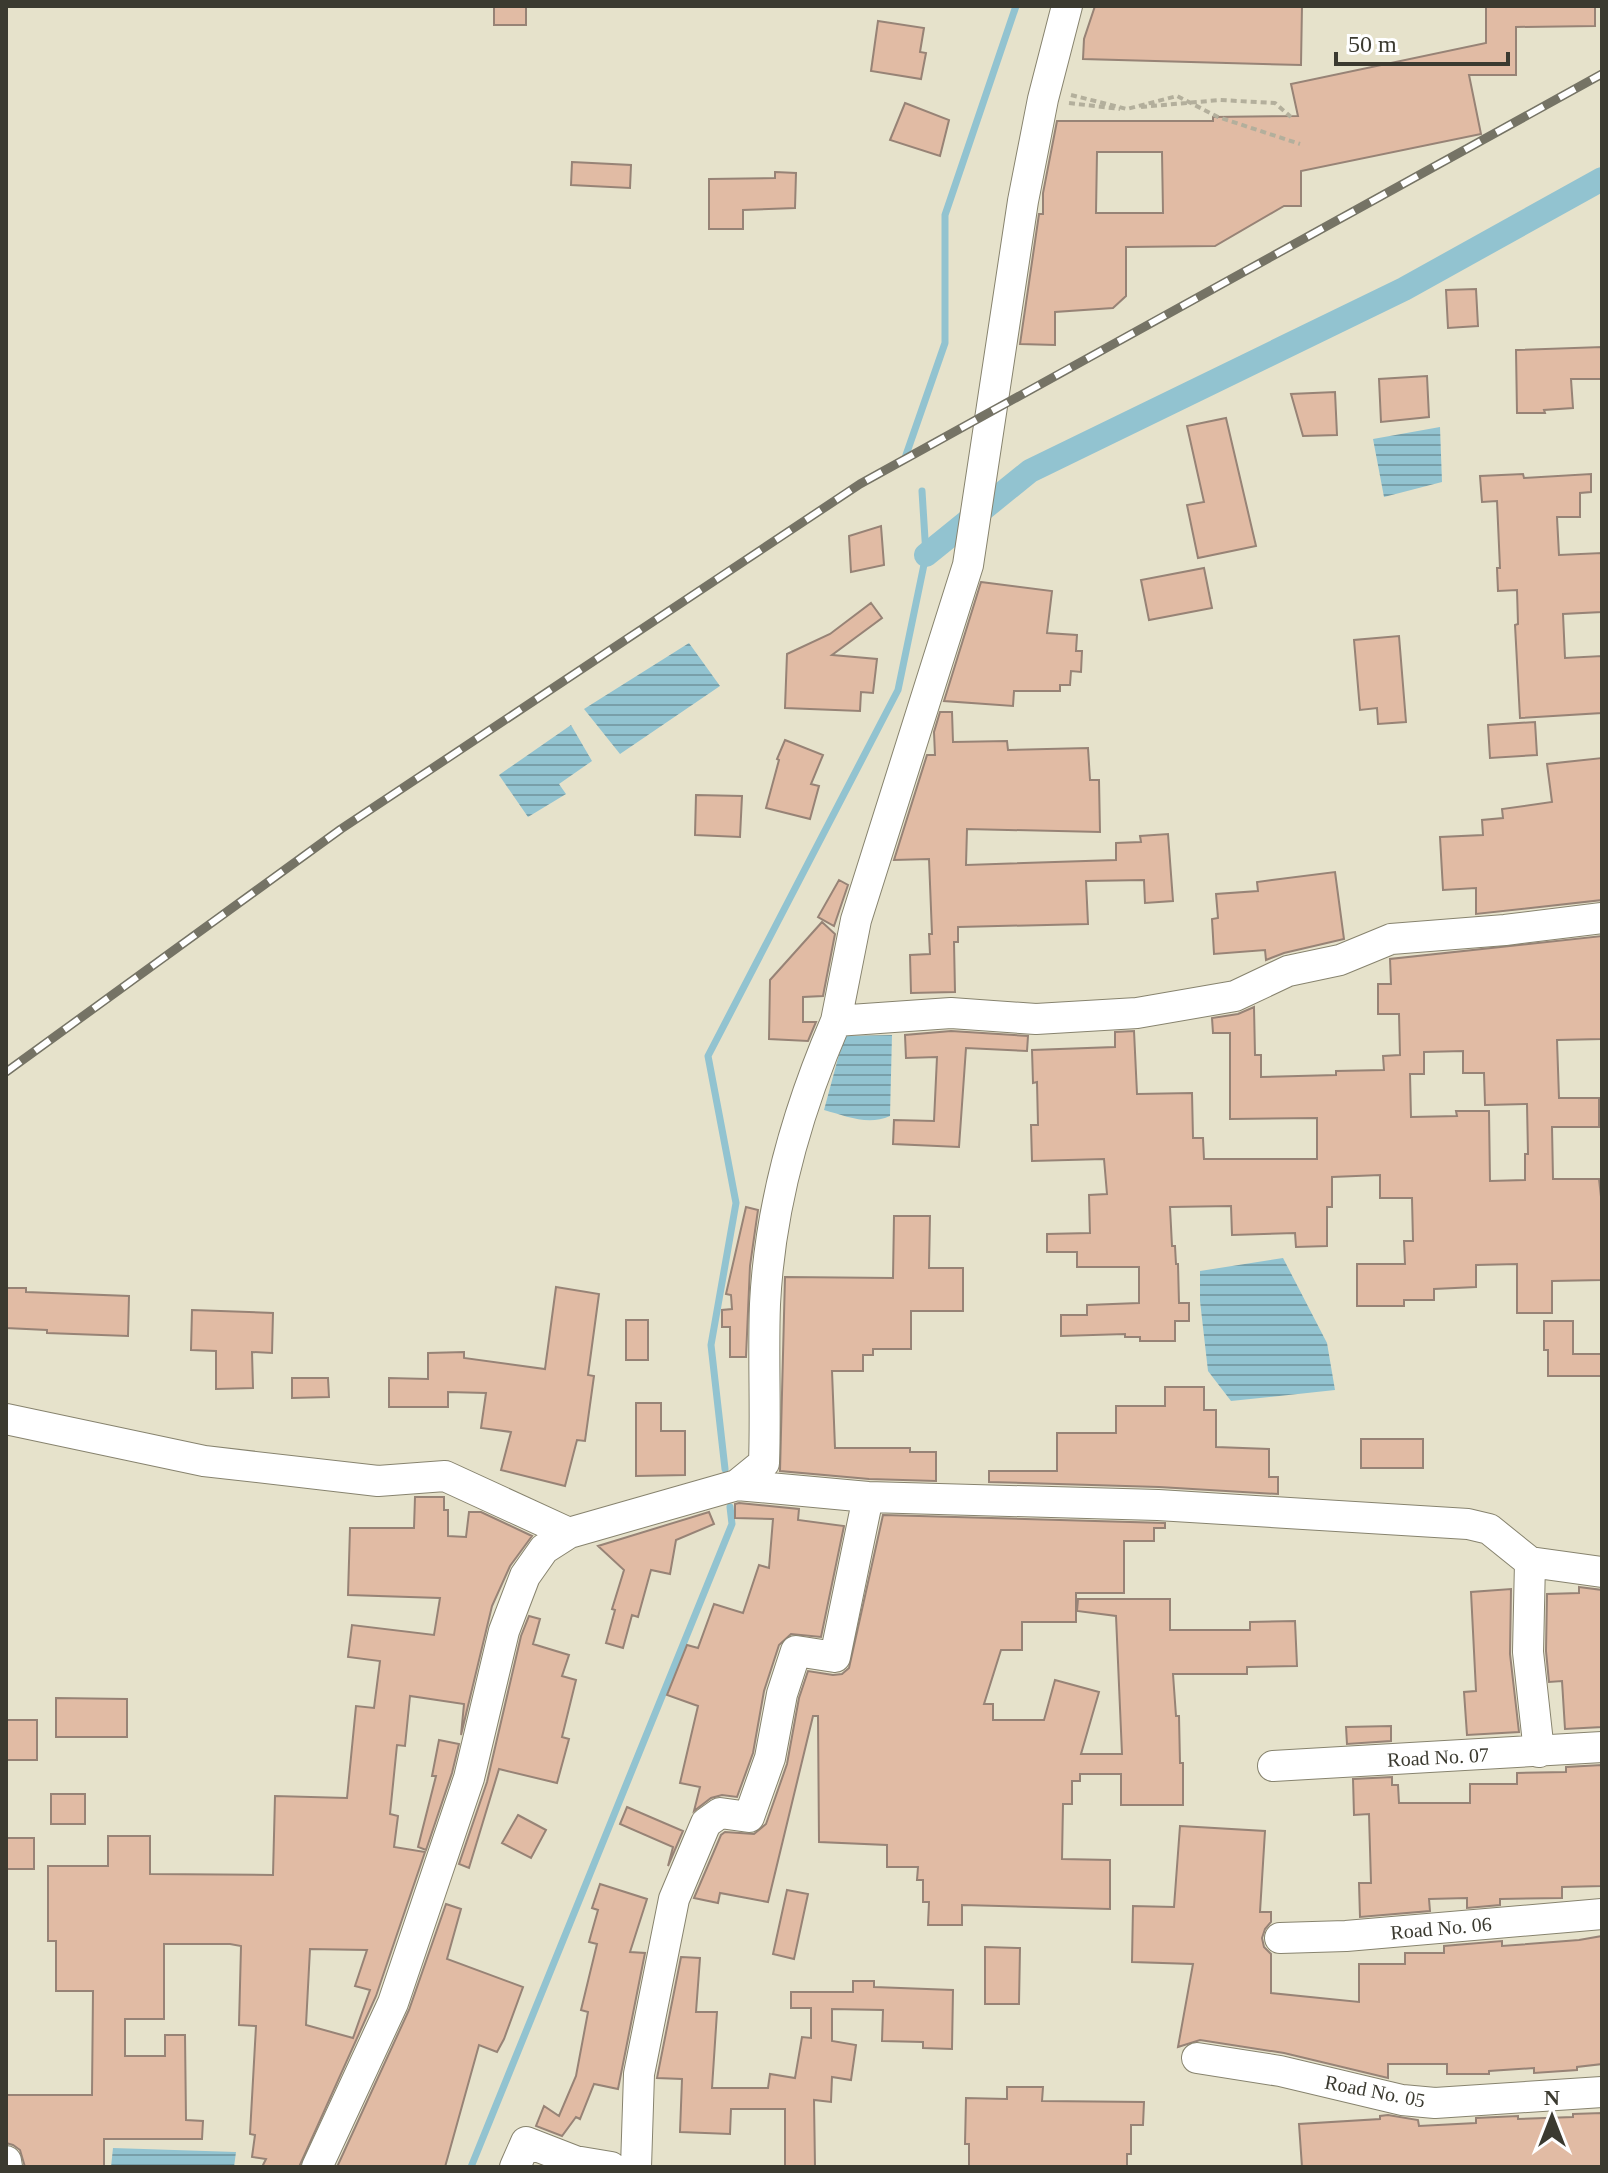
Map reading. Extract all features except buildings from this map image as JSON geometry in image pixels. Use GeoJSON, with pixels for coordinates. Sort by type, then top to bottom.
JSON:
{"type":"FeatureCollection","features":[{"type":"Feature","properties":{"kind":"street"},"geometry":{"type":"LineString","coordinates":[[737,1485],[764,1463],[765,1304],[771,1239],[781,1182],[810,1082],[836,1021],[856,920],[968,565],[1023,201],[1044,94],[1067,6]]}},
{"type":"Feature","properties":{"kind":"street"},"geometry":{"type":"LineString","coordinates":[[836,1021],[951,1013],[1036,1019],[1137,1013],[1235,996],[1288,971],[1340,960],[1391,939],[1602,918]]}},
{"type":"Feature","properties":{"kind":"street"},"geometry":{"type":"LineString","coordinates":[[6,1419],[204,1461],[378,1481],[445,1476],[569,1533]]}},
{"type":"Feature","properties":{"kind":"street"},"geometry":{"type":"LineString","coordinates":[[317,2167],[393,2003],[469,1778],[504,1631],[525,1576],[544,1549],[569,1533],[737,1485],[868,1497],[1158,1505],[1468,1524],[1489,1529],[1530,1562],[1602,1572]]}},
{"type":"Feature","properties":{"kind":"street"},"geometry":{"type":"LineString","coordinates":[[636,2167],[639,2074],[674,1899],[706,1823],[720,1813],[749,1817],[770,1758],[782,1694],[796,1651],[835,1657],[868,1497]]}},
{"type":"Feature","properties":{"kind":"street"},"geometry":{"type":"LineString","coordinates":[[1530,1562],[1528,1652],[1539,1752]]}},
{"type":"Feature","properties":{"kind":"street","name":"Road No. 07"},"geometry":{"type":"LineString","coordinates":[[1273,1766],[1602,1747]]}},
{"type":"Feature","properties":{"kind":"street","name":"Road No. 06"},"geometry":{"type":"LineString","coordinates":[[1280,1938],[1346,1936],[1602,1914]]}},
{"type":"Feature","properties":{"kind":"street","name":"Road No. 05"},"geometry":{"type":"LineString","coordinates":[[1197,2058],[1280,2071],[1402,2100],[1435,2103],[1602,2092]]}},
{"type":"Feature","properties":{"kind":"street"},"geometry":{"type":"LineString","coordinates":[[515,2167],[526,2142],[575,2161],[611,2167]]}},
{"type":"Feature","properties":{"kind":"street"},"geometry":{"type":"LineString","coordinates":[[6,2161],[7,2167]]}},
{"type":"Feature","properties":{"kind":"path"},"geometry":{"type":"LineString","coordinates":[[1044,94],[1127,109],[1220,100],[1275,103],[1291,117]]}},
{"type":"Feature","properties":{"kind":"path"},"geometry":{"type":"LineString","coordinates":[[1044,94],[1127,109],[1177,96],[1218,117],[1300,144]]}},
{"type":"Feature","properties":{"kind":"water"},"geometry":{"type":"Polygon","coordinates":[[[1440,427],[1442,482],[1384,497],[1373,439],[1440,427]]]}},
{"type":"Feature","properties":{"kind":"water"},"geometry":{"type":"Polygon","coordinates":[[[689,643],[720,686],[620,754],[584,709],[689,643]]]}},
{"type":"Feature","properties":{"kind":"water"},"geometry":{"type":"Polygon","coordinates":[[[571,725],[592,761],[559,784],[566,794],[528,817],[499,775],[571,725]]]}},
{"type":"Feature","properties":{"kind":"water"},"geometry":{"type":"Polygon","coordinates":[[[892,1035],[890,1116],[865,1120],[824,1110],[844,1036],[892,1035]]]}},
{"type":"Feature","properties":{"kind":"water"},"geometry":{"type":"Polygon","coordinates":[[[1283,1258],[1327,1343],[1335,1390],[1231,1401],[1208,1371],[1200,1271],[1283,1258]]]}},
{"type":"Feature","properties":{"kind":"water"},"geometry":{"type":"Polygon","coordinates":[[[113,2148],[236,2152],[234,2167],[111,2167],[113,2148]]]}},
{"type":"Feature","properties":{"kind":"waterway"},"geometry":{"type":"LineString","coordinates":[[906,455],[945,343],[945,215],[1016,6]]}},
{"type":"Feature","properties":{"kind":"waterway"},"geometry":{"type":"LineString","coordinates":[[926,555],[1030,471],[1404,289],[1602,179]]}},
{"type":"Feature","properties":{"kind":"waterway"},"geometry":{"type":"LineString","coordinates":[[725,1469],[711,1345],[736,1203],[708,1056],[898,690],[926,555],[922,491]]}},
{"type":"Feature","properties":{"kind":"waterway"},"geometry":{"type":"LineString","coordinates":[[471,2167],[732,1524],[730,1507]]}},
{"type":"Feature","properties":{"kind":"railway"},"geometry":{"type":"LineString","coordinates":[[6,1072],[341,829],[860,484],[1602,74]]}}]}
